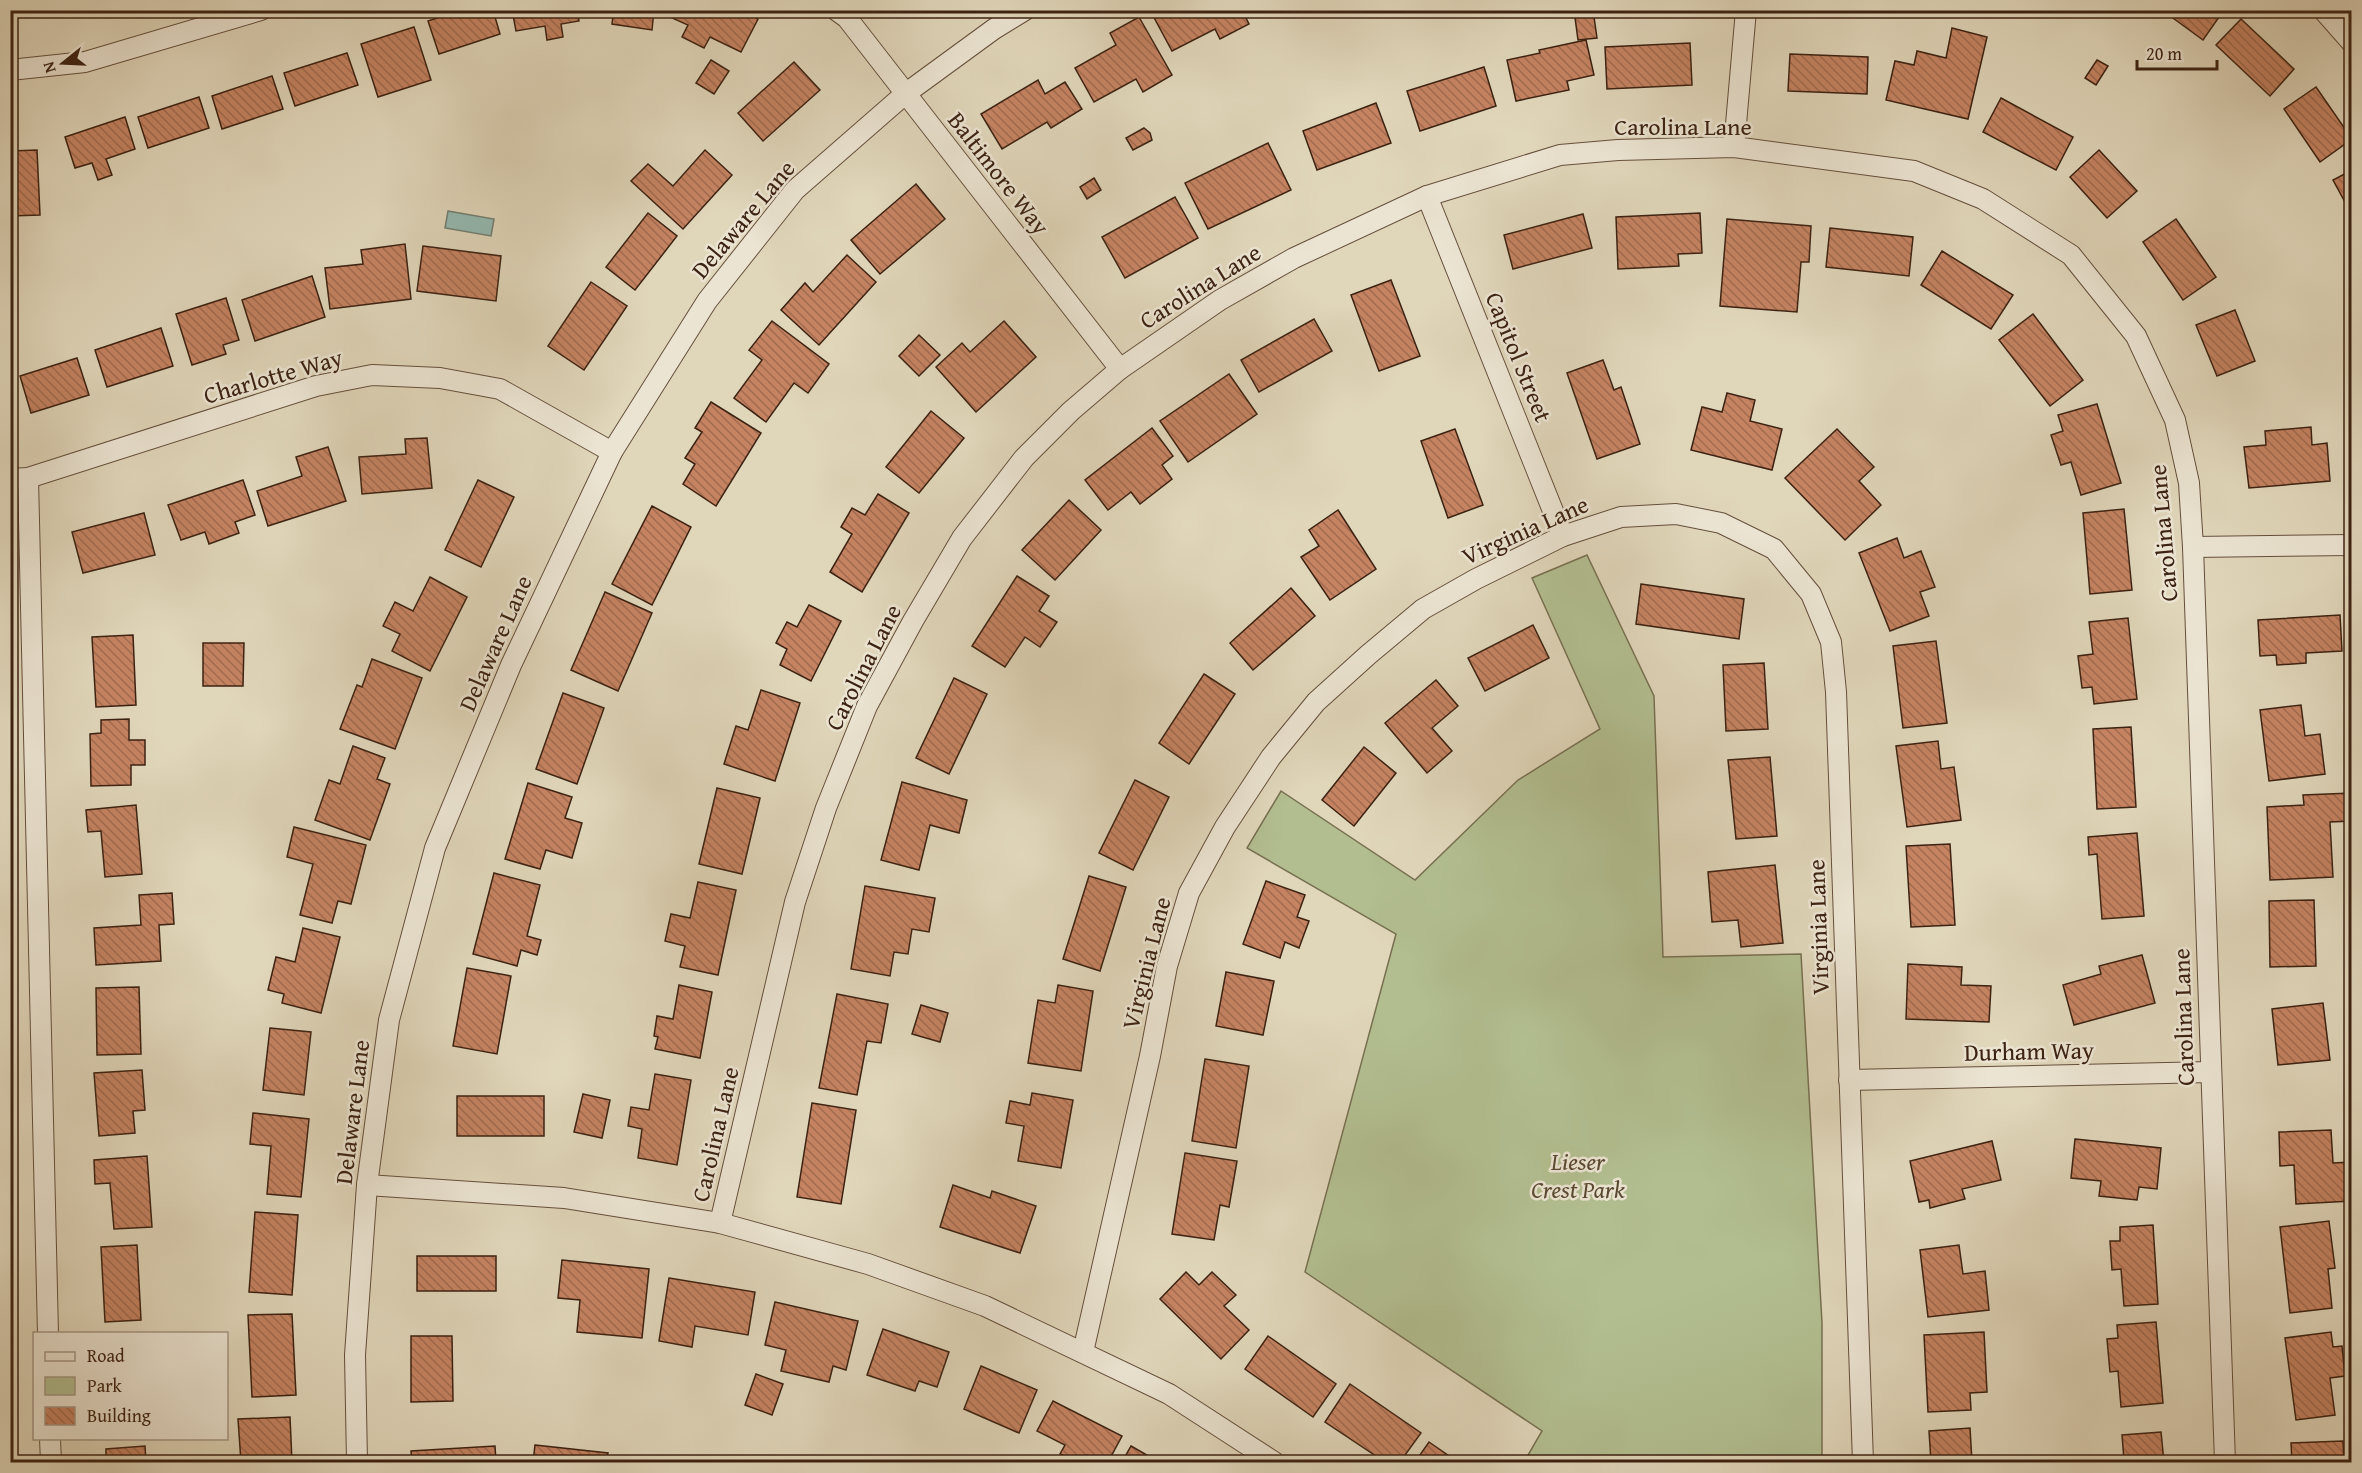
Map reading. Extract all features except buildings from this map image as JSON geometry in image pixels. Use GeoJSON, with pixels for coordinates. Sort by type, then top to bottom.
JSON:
{"type":"FeatureCollection","features":[{"type":"Feature","properties":{"kind":"street"},"geometry":{"type":"LineString","coordinates":[[10,70],[84,62],[261,10]]}},
{"type":"Feature","properties":{"kind":"street","name":"Baltimore Way"},"geometry":{"type":"LineString","coordinates":[[836,10],[846,18],[1120,369]]}},
{"type":"Feature","properties":{"kind":"street","name":"Delaware Lane"},"geometry":{"type":"LineString","coordinates":[[357,1462],[356,1355],[367,1185],[389,1020],[435,848],[511,665],[612,452],[707,301],[795,190],[905,94],[994,29],[1025,10]]}},
{"type":"Feature","properties":{"kind":"street"},"geometry":{"type":"LineString","coordinates":[[1734,147],[1746,10]]}},
{"type":"Feature","properties":{"kind":"street"},"geometry":{"type":"LineString","coordinates":[[2323,10],[2352,43]]}},
{"type":"Feature","properties":{"kind":"street","name":"Carolina Lane"},"geometry":{"type":"LineString","coordinates":[[720,1223],[795,902],[826,808],[867,706],[962,538],[1024,458],[1071,411],[1120,369],[1229,294],[1294,258],[1427,196],[1560,155],[1618,150],[1734,147],[1914,171],[1983,198],[2071,255],[2136,336],[2175,420],[2189,483],[2193,547],[2226,1462]]}},
{"type":"Feature","properties":{"kind":"street","name":"Capitol Street"},"geometry":{"type":"LineString","coordinates":[[1427,196],[1563,536]]}},
{"type":"Feature","properties":{"kind":"street","name":"Charlotte Way"},"geometry":{"type":"LineString","coordinates":[[19,478],[316,386],[372,375],[440,378],[500,389],[612,452]]}},
{"type":"Feature","properties":{"kind":"street"},"geometry":{"type":"LineString","coordinates":[[19,478],[48,1332]]}},
{"type":"Feature","properties":{"kind":"street","name":"Virginia Lane"},"geometry":{"type":"LineString","coordinates":[[1083,1352],[1150,1056],[1167,966],[1190,893],[1225,827],[1271,757],[1316,702],[1423,609],[1476,579],[1563,536],[1621,517],[1676,514],[1721,523],[1774,549],[1811,594],[1831,642],[1836,692],[1863,1462]]}},
{"type":"Feature","properties":{"kind":"street"},"geometry":{"type":"LineString","coordinates":[[2193,547],[2352,545]]}},
{"type":"Feature","properties":{"kind":"street","name":"Durham Way"},"geometry":{"type":"LineString","coordinates":[[1849,1080],[2211,1072]]}},
{"type":"Feature","properties":{"kind":"street"},"geometry":{"type":"LineString","coordinates":[[367,1185],[564,1198],[720,1223],[868,1264],[985,1306],[1083,1352],[1169,1394],[1274,1462]]}},
{"type":"Feature","properties":{"kind":"street"},"geometry":{"type":"LineString","coordinates":[[50,1440],[51,1462]]}},
{"type":"Feature","properties":{"kind":"green space","name":"Lieser Crest Park"},"geometry":{"type":"Polygon","coordinates":[[[1587,555],[1654,696],[1663,957],[1801,954],[1822,1323],[1822,1462],[1615,1462],[1608,1458],[1604,1462],[1524,1462],[1542,1431],[1305,1272],[1396,934],[1247,848],[1281,791],[1415,880],[1518,780],[1600,729],[1532,578],[1587,555]]]}},
{"type":"Feature","properties":{"kind":"water"},"geometry":{"type":"Polygon","coordinates":[[[448,211],[494,219],[491,236],[445,228],[448,211]]]}}]}
